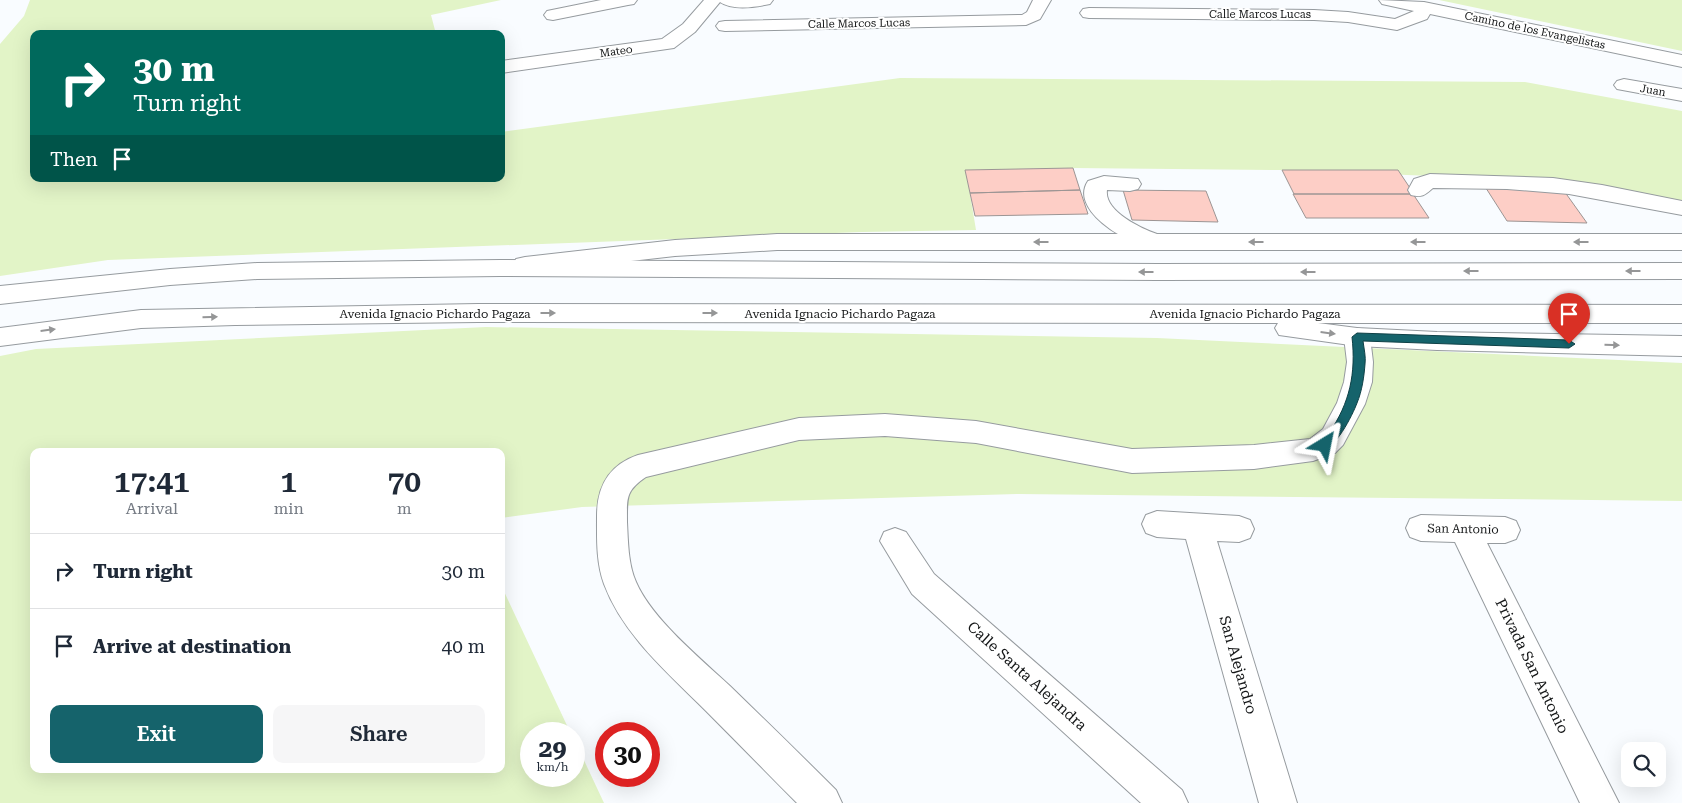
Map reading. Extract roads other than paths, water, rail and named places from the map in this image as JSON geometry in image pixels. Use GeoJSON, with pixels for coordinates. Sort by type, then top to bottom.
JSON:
{"type":"FeatureCollection","features":[{"type":"Feature","properties":{"kind":"street"},"geometry":{"type":"LineString","coordinates":[[553,15],[628,0]]}},
{"type":"Feature","properties":{"kind":"street","name":"Mateo"},"geometry":{"type":"LineString","coordinates":[[505,65],[667,44],[690,28],[713,0]]}},
{"type":"Feature","properties":{"kind":"street"},"geometry":{"type":"LineString","coordinates":[[728,0],[744,2],[764,0]]}},
{"type":"Feature","properties":{"kind":"street","name":"Calle Marcos Lucas"},"geometry":{"type":"LineString","coordinates":[[725,26],[1026,20],[1034,15],[1042,0]]}},
{"type":"Feature","properties":{"kind":"street","name":"Camino de los Evangelistas"},"geometry":{"type":"LineString","coordinates":[[1388,0],[1682,61]]}},
{"type":"Feature","properties":{"kind":"street","name":"Calle Marcos Lucas"},"geometry":{"type":"LineString","coordinates":[[1089,13],[1314,15],[1348,17],[1397,24],[1421,15],[1424,7]]}},
{"type":"Feature","properties":{"kind":"street","name":"Juan"},"geometry":{"type":"LineString","coordinates":[[1624,84],[1682,95]]}},
{"type":"Feature","properties":{"kind":"street"},"geometry":{"type":"LineString","coordinates":[[1419,190],[1422,184],[1430,182],[1486,181],[1554,185],[1624,195],[1682,208]]}},
{"type":"Feature","properties":{"kind":"street"},"geometry":{"type":"LineString","coordinates":[[1130,184],[1104,183],[1096,186],[1094,191],[1100,209],[1128,230],[1153,242]]}},
{"type":"Feature","properties":{"kind":"street"},"geometry":{"type":"LineString","coordinates":[[500,268],[646,251],[777,242],[1675,242],[1671,228],[1665,219],[1648,206],[1624,195]]}},
{"type":"Feature","properties":{"kind":"street"},"geometry":{"type":"LineString","coordinates":[[1070,242],[1086,229],[1100,209]]}},
{"type":"Feature","properties":{"kind":"street"},"geometry":{"type":"LineString","coordinates":[[0,296],[160,278],[257,271],[500,268],[1159,272],[1682,271]]}},
{"type":"Feature","properties":{"kind":"street","name":"Avenida Ignacio Pichardo Pagaza"},"geometry":{"type":"LineString","coordinates":[[0,337],[141,319],[235,316],[478,313],[1682,314]]}},
{"type":"Feature","properties":{"kind":"street"},"geometry":{"type":"LineString","coordinates":[[1175,314],[1357,337],[1438,341],[1682,346]]}},
{"type":"Feature","properties":{"kind":"street"},"geometry":{"type":"LineString","coordinates":[[823,803],[678,661],[625,594],[615,570],[612,549],[612,493],[627,474],[638,468],[799,429],[885,425],[976,432],[1132,461],[1254,457],[1313,450],[1325,445],[1333,437],[1351,404],[1358,382],[1360,362],[1357,337]]}},
{"type":"Feature","properties":{"kind":"street"},"geometry":{"type":"LineString","coordinates":[[1157,524],[1239,528]]}},
{"type":"Feature","properties":{"kind":"street","name":"San Alejandro"},"geometry":{"type":"LineString","coordinates":[[1198,527],[1278,803]]}},
{"type":"Feature","properties":{"kind":"street","name":"San Antonio"},"geometry":{"type":"LineString","coordinates":[[1421,528],[1505,530]]}},
{"type":"Feature","properties":{"kind":"street","name":"Privada San Antonio"},"geometry":{"type":"LineString","coordinates":[[1464,529],[1600,803]]}},
{"type":"Feature","properties":{"kind":"street","name":"Calle Santa Alejandra"},"geometry":{"type":"LineString","coordinates":[[895,540],[923,584],[1169,803]]}}]}
